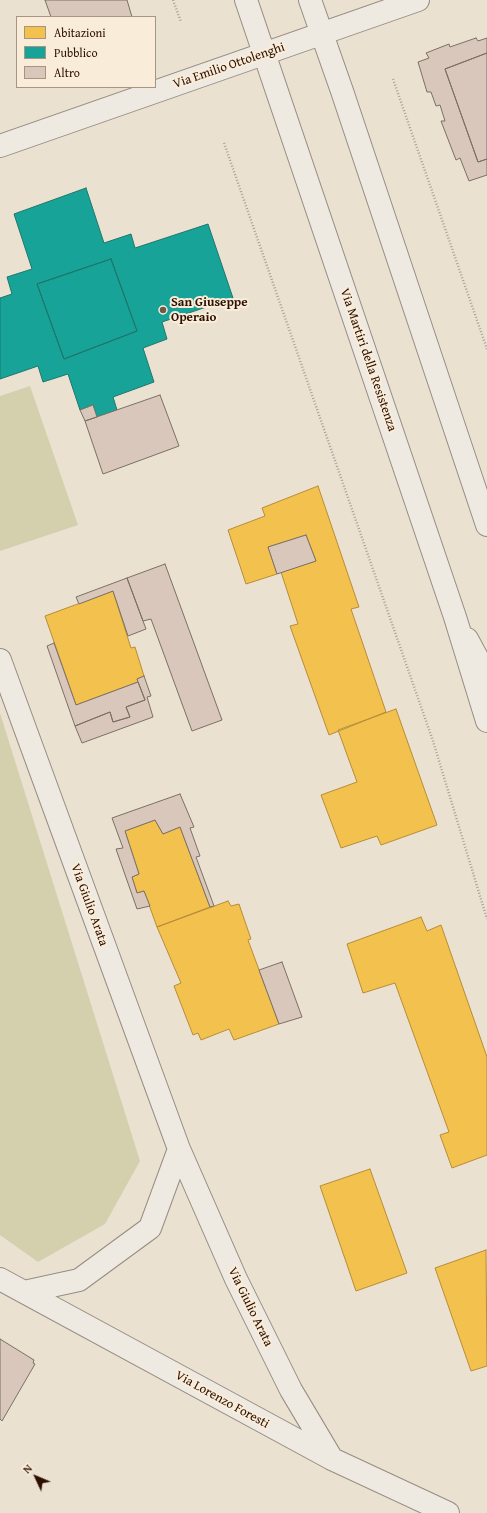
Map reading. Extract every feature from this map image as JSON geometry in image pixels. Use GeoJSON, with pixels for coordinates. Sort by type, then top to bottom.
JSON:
{"type":"FeatureCollection","features":[{"type":"Feature","properties":{"kind":"street","name":"Via Martiri della Resistenza"},"geometry":{"type":"LineString","coordinates":[[246,0],[455,617],[487,721]]}},
{"type":"Feature","properties":{"kind":"street"},"geometry":{"type":"LineString","coordinates":[[310,0],[487,526]]}},
{"type":"Feature","properties":{"kind":"street","name":"Via Emilio Ottolenghi"},"geometry":{"type":"LineString","coordinates":[[0,146],[418,0]]}},
{"type":"Feature","properties":{"kind":"street"},"geometry":{"type":"LineString","coordinates":[[455,617],[487,676]]}},
{"type":"Feature","properties":{"kind":"street","name":"Via Giulio Arata"},"geometry":{"type":"LineString","coordinates":[[0,660],[179,1149],[236,1279],[291,1390],[332,1459]]}},
{"type":"Feature","properties":{"kind":"street"},"geometry":{"type":"LineString","coordinates":[[24,1292],[80,1280],[150,1228],[179,1149]]}},
{"type":"Feature","properties":{"kind":"street","name":"Via Lorenzo Foresti"},"geometry":{"type":"LineString","coordinates":[[0,1279],[332,1459],[448,1513]]}},
{"type":"Feature","properties":{"kind":"path"},"geometry":{"type":"LineString","coordinates":[[173,0],[181,22]]}},
{"type":"Feature","properties":{"kind":"path"},"geometry":{"type":"LineString","coordinates":[[394,79],[487,349]]}},
{"type":"Feature","properties":{"kind":"path"},"geometry":{"type":"LineString","coordinates":[[224,142],[434,741],[487,919]]}},
{"type":"Feature","properties":{"kind":"shaded area"},"geometry":{"type":"Polygon","coordinates":[[[30,386],[78,525],[0,551],[0,396],[30,386]]]}},
{"type":"Feature","properties":{"kind":"shaded area"},"geometry":{"type":"Polygon","coordinates":[[[0,713],[140,1161],[105,1224],[38,1262],[0,1235],[0,713]]]}},
{"type":"Feature","properties":{"kind":"building: Abitazioni"},"geometry":{"type":"Polygon","coordinates":[[[318,486],[359,607],[351,609],[386,712],[329,735],[290,626],[298,624],[281,572],[316,561],[306,535],[268,547],[277,574],[246,584],[228,530],[265,516],[262,508],[318,486]]]}},
{"type":"Feature","properties":{"kind":"building: Abitazioni"},"geometry":{"type":"Polygon","coordinates":[[[113,591],[131,648],[135,647],[144,676],[137,679],[138,682],[76,705],[45,616],[113,591]]]}},
{"type":"Feature","properties":{"kind":"building: Abitazioni"},"geometry":{"type":"Polygon","coordinates":[[[396,709],[437,825],[381,845],[377,836],[341,848],[321,795],[357,782],[338,730],[396,709]]]}},
{"type":"Feature","properties":{"kind":"building: Abitazioni"},"geometry":{"type":"Polygon","coordinates":[[[155,820],[163,834],[180,827],[210,907],[157,927],[144,891],[137,893],[132,877],[139,874],[125,831],[155,820]]]}},
{"type":"Feature","properties":{"kind":"building: Abitazioni"},"geometry":{"type":"Polygon","coordinates":[[[228,901],[231,906],[239,904],[251,939],[248,940],[279,1024],[234,1040],[229,1029],[201,1040],[198,1033],[193,1035],[174,986],[181,983],[157,927],[228,901]]]}},
{"type":"Feature","properties":{"kind":"building: Abitazioni"},"geometry":{"type":"Polygon","coordinates":[[[421,917],[427,931],[441,925],[487,1057],[487,1155],[452,1168],[440,1135],[449,1132],[395,983],[363,993],[347,944],[421,917]]]}},
{"type":"Feature","properties":{"kind":"building: Abitazioni"},"geometry":{"type":"Polygon","coordinates":[[[370,1169],[407,1273],[356,1291],[320,1186],[370,1169]]]}},
{"type":"Feature","properties":{"kind":"building: Abitazioni"},"geometry":{"type":"Polygon","coordinates":[[[486,1250],[487,1366],[471,1371],[435,1268],[486,1250]]]}},
{"type":"Feature","properties":{"kind":"building: Pubblico","name":"San Giuseppe Operaio"},"geometry":{"type":"Polygon","coordinates":[[[86,188],[104,243],[131,234],[135,248],[208,224],[233,298],[162,322],[167,339],[143,348],[154,382],[113,397],[117,410],[97,417],[93,405],[80,410],[68,374],[43,382],[38,366],[0,379],[0,298],[12,294],[7,277],[32,269],[14,214],[86,188]],[[111,259],[37,284],[64,359],[137,331],[111,259]]]}},
{"type":"Feature","properties":{"kind":"building: Pubblico"},"geometry":{"type":"Polygon","coordinates":[[[111,259],[137,331],[64,359],[37,284],[111,259]]]}},
{"type":"Feature","properties":{"kind":"building: Altro"},"geometry":{"type":"Polygon","coordinates":[[[45,0],[127,0],[132,16],[51,16],[45,0]]]}},
{"type":"Feature","properties":{"kind":"building: Altro"},"geometry":{"type":"Polygon","coordinates":[[[476,38],[478,41],[487,38],[487,53],[445,69],[478,162],[487,159],[487,175],[469,181],[460,158],[456,160],[441,121],[445,121],[440,105],[436,106],[431,92],[427,92],[418,62],[429,58],[426,53],[449,44],[450,47],[476,38]]]}},
{"type":"Feature","properties":{"kind":"building: Altro"},"geometry":{"type":"Polygon","coordinates":[[[487,53],[487,159],[478,162],[445,69],[487,53]]]}},
{"type":"Feature","properties":{"kind":"building: Altro"},"geometry":{"type":"Polygon","coordinates":[[[160,395],[179,446],[103,474],[85,421],[160,395]]]}},
{"type":"Feature","properties":{"kind":"building: Altro"},"geometry":{"type":"Polygon","coordinates":[[[93,405],[97,417],[85,421],[80,410],[93,405]]]}},
{"type":"Feature","properties":{"kind":"building: Altro"},"geometry":{"type":"Polygon","coordinates":[[[306,535],[316,561],[277,574],[268,547],[306,535]]]}},
{"type":"Feature","properties":{"kind":"building: Altro"},"geometry":{"type":"Polygon","coordinates":[[[165,564],[222,720],[192,731],[151,619],[143,621],[127,578],[165,564]]]}},
{"type":"Feature","properties":{"kind":"building: Altro"},"geometry":{"type":"Polygon","coordinates":[[[127,578],[146,629],[128,636],[113,591],[79,604],[76,597],[127,578]]]}},
{"type":"Feature","properties":{"kind":"building: Altro"},"geometry":{"type":"Polygon","coordinates":[[[54,643],[76,705],[138,682],[145,700],[126,707],[130,717],[113,722],[110,712],[75,726],[47,646],[54,643]]]}},
{"type":"Feature","properties":{"kind":"building: Altro"},"geometry":{"type":"Polygon","coordinates":[[[144,676],[151,696],[147,697],[153,717],[82,743],[75,726],[110,712],[113,722],[130,717],[126,707],[145,700],[137,679],[144,676]]]}},
{"type":"Feature","properties":{"kind":"building: Altro"},"geometry":{"type":"Polygon","coordinates":[[[180,794],[194,827],[190,828],[200,856],[196,857],[214,906],[210,907],[180,827],[163,834],[155,820],[125,831],[139,874],[132,877],[137,893],[144,891],[150,906],[137,909],[116,849],[123,848],[112,818],[180,794]]]}},
{"type":"Feature","properties":{"kind":"building: Altro"},"geometry":{"type":"Polygon","coordinates":[[[282,962],[302,1017],[279,1024],[259,970],[282,962]]]}},
{"type":"Feature","properties":{"kind":"building: Altro"},"geometry":{"type":"Polygon","coordinates":[[[0,1339],[34,1360],[33,1363],[35,1364],[2,1421],[0,1419],[0,1339]]]}},
{"type":"Feature","properties":{"kind":"place","name":"San Giuseppe Operaio"},"geometry":{"type":"Point","coordinates":[163,310]}}]}
